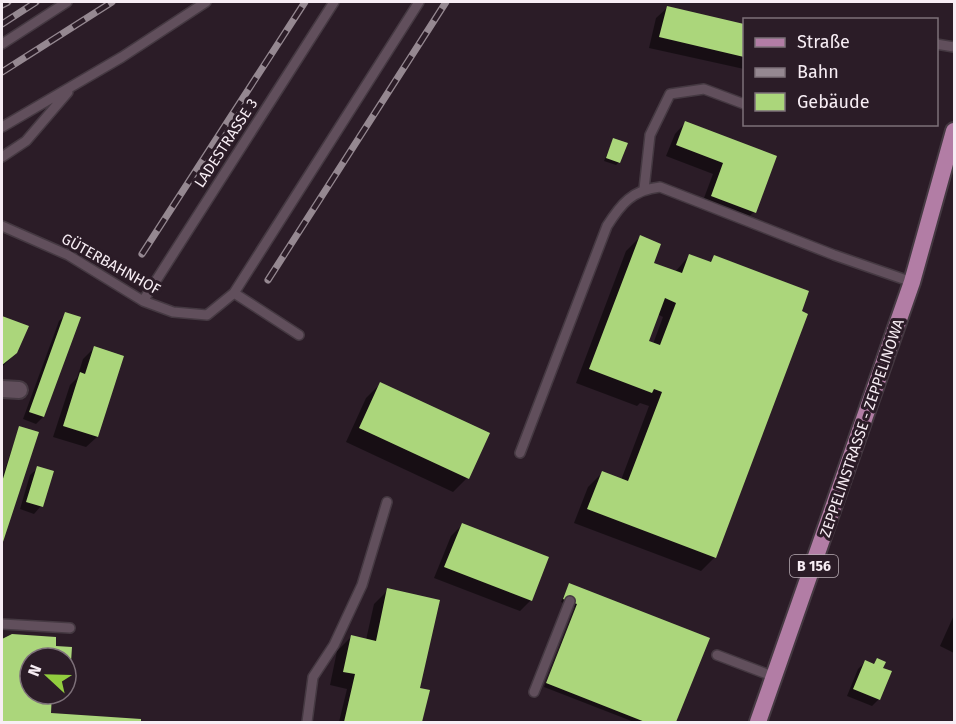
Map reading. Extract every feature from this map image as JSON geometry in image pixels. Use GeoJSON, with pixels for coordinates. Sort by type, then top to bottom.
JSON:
{"type":"FeatureCollection","features":[{"type":"Feature","properties":{"kind":"main road","name":"ZEPPELINSTRASSE - ZEPPELINOWA"},"geometry":{"type":"LineString","coordinates":[[758,723],[912,282],[954,131]]}},
{"type":"Feature","properties":{"kind":"street"},"geometry":{"type":"LineString","coordinates":[[2,389],[19,390]]}},
{"type":"Feature","properties":{"kind":"lane"},"geometry":{"type":"LineString","coordinates":[[2,44],[67,2]]}},
{"type":"Feature","properties":{"kind":"lane"},"geometry":{"type":"LineString","coordinates":[[2,127],[207,2]]}},
{"type":"Feature","properties":{"kind":"lane","name":"LADESTRASSE 3"},"geometry":{"type":"LineString","coordinates":[[143,301],[334,2]]}},
{"type":"Feature","properties":{"kind":"lane","name":"GÜTERBAHNHOF"},"geometry":{"type":"LineString","coordinates":[[2,226],[68,255],[143,301],[173,312],[207,315],[234,293],[419,2]]}},
{"type":"Feature","properties":{"kind":"lane"},"geometry":{"type":"LineString","coordinates":[[938,44],[954,47]]}},
{"type":"Feature","properties":{"kind":"lane"},"geometry":{"type":"LineString","coordinates":[[2,157],[27,141],[73,85]]}},
{"type":"Feature","properties":{"kind":"lane"},"geometry":{"type":"LineString","coordinates":[[644,189],[650,135],[670,94],[704,89],[743,104]]}},
{"type":"Feature","properties":{"kind":"lane"},"geometry":{"type":"LineString","coordinates":[[520,453],[607,226],[621,202],[644,189],[660,187],[834,255],[912,282]]}},
{"type":"Feature","properties":{"kind":"lane"},"geometry":{"type":"LineString","coordinates":[[234,293],[300,335]]}},
{"type":"Feature","properties":{"kind":"lane"},"geometry":{"type":"LineString","coordinates":[[308,723],[313,677],[334,645],[362,585],[387,502]]}},
{"type":"Feature","properties":{"kind":"lane"},"geometry":{"type":"LineString","coordinates":[[534,692],[570,601]]}},
{"type":"Feature","properties":{"kind":"lane"},"geometry":{"type":"LineString","coordinates":[[2,624],[70,628]]}},
{"type":"Feature","properties":{"kind":"lane"},"geometry":{"type":"LineString","coordinates":[[717,655],[775,677]]}},
{"type":"Feature","properties":{"kind":"building"},"geometry":{"type":"Polygon","coordinates":[[[667,6],[743,24],[743,57],[659,37],[667,6]]]}},
{"type":"Feature","properties":{"kind":"building"},"geometry":{"type":"Polygon","coordinates":[[[685,121],[777,156],[756,213],[711,196],[723,163],[676,145],[685,121]]]}},
{"type":"Feature","properties":{"kind":"building"},"geometry":{"type":"Polygon","coordinates":[[[613,138],[628,143],[620,163],[606,158],[613,138]]]}},
{"type":"Feature","properties":{"kind":"building"},"geometry":{"type":"Polygon","coordinates":[[[640,235],[661,244],[654,263],[682,273],[689,254],[711,262],[714,255],[809,291],[802,311],[808,314],[716,558],[587,509],[602,471],[628,481],[662,392],[654,389],[652,393],[589,369],[640,235]],[[665,298],[649,341],[660,345],[676,303],[665,298]]]}},
{"type":"Feature","properties":{"kind":"building"},"geometry":{"type":"Polygon","coordinates":[[[65,312],[81,317],[44,417],[29,412],[65,312]]]}},
{"type":"Feature","properties":{"kind":"building"},"geometry":{"type":"Polygon","coordinates":[[[2,316],[29,326],[17,353],[2,365],[2,316]]]}},
{"type":"Feature","properties":{"kind":"building"},"geometry":{"type":"Polygon","coordinates":[[[94,346],[124,356],[98,437],[63,426],[80,372],[85,374],[94,346]]]}},
{"type":"Feature","properties":{"kind":"building"},"geometry":{"type":"Polygon","coordinates":[[[380,382],[490,433],[469,479],[359,428],[380,382]]]}},
{"type":"Feature","properties":{"kind":"building"},"geometry":{"type":"Polygon","coordinates":[[[19,426],[39,432],[2,545],[2,482],[19,426]]]}},
{"type":"Feature","properties":{"kind":"building"},"geometry":{"type":"Polygon","coordinates":[[[37,466],[54,471],[43,507],[26,502],[37,466]]]}},
{"type":"Feature","properties":{"kind":"building"},"geometry":{"type":"Polygon","coordinates":[[[462,523],[549,557],[532,601],[444,567],[462,523]]]}},
{"type":"Feature","properties":{"kind":"building"},"geometry":{"type":"Polygon","coordinates":[[[569,583],[710,638],[676,722],[645,722],[546,683],[577,604],[563,599],[569,583]]]}},
{"type":"Feature","properties":{"kind":"building"},"geometry":{"type":"Polygon","coordinates":[[[387,588],[440,600],[420,688],[430,690],[422,722],[344,722],[355,674],[343,672],[351,635],[376,641],[387,588]]]}},
{"type":"Feature","properties":{"kind":"building"},"geometry":{"type":"Polygon","coordinates":[[[12,634],[56,637],[56,646],[18,646],[18,706],[51,706],[51,713],[141,719],[141,722],[2,722],[2,639],[12,634]]]}},
{"type":"Feature","properties":{"kind":"building"},"geometry":{"type":"Polygon","coordinates":[[[877,658],[886,662],[883,668],[892,671],[880,700],[853,689],[865,660],[874,664],[877,658]]]}},
{"type":"Feature","properties":{"kind":"railway"},"geometry":{"type":"LineString","coordinates":[[2,5],[8,2]]}},
{"type":"Feature","properties":{"kind":"railway"},"geometry":{"type":"LineString","coordinates":[[2,24],[36,2]]}},
{"type":"Feature","properties":{"kind":"railway"},"geometry":{"type":"LineString","coordinates":[[2,72],[112,2]]}},
{"type":"Feature","properties":{"kind":"railway"},"geometry":{"type":"LineString","coordinates":[[142,254],[305,2]]}},
{"type":"Feature","properties":{"kind":"railway"},"geometry":{"type":"LineString","coordinates":[[268,280],[446,2]]}}]}
